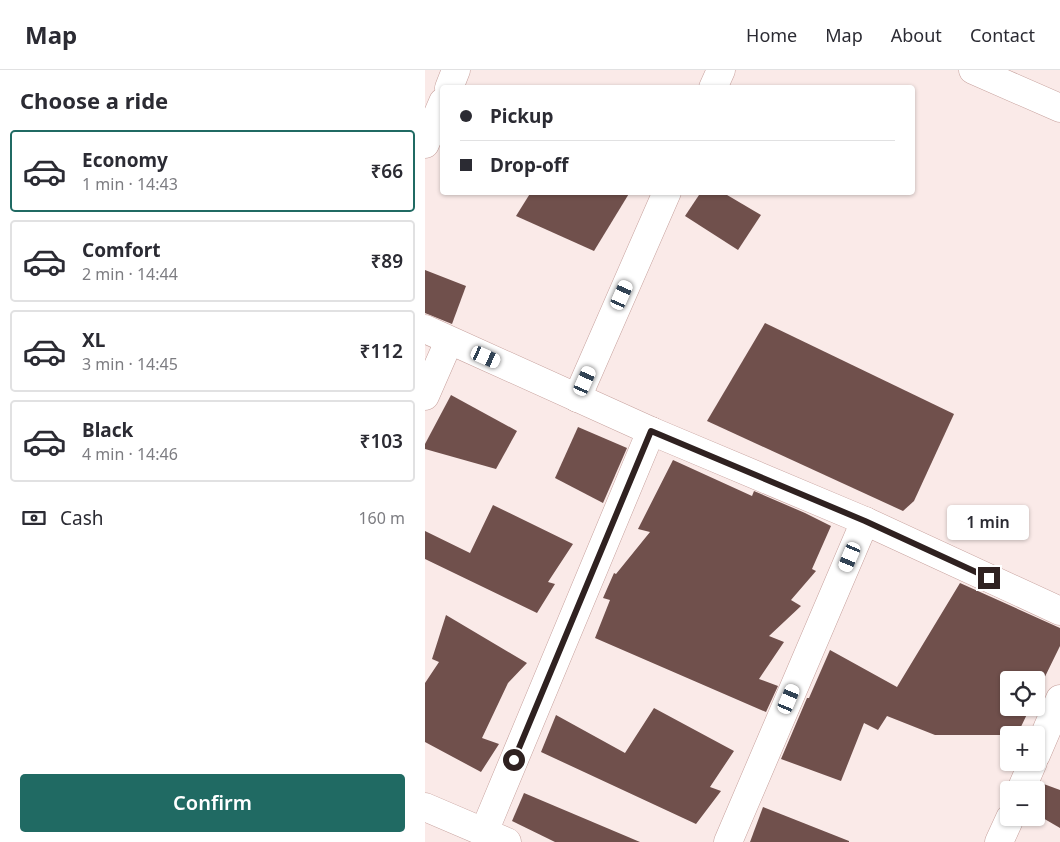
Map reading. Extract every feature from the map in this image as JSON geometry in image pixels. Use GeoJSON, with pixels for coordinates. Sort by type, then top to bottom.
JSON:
{"type":"FeatureCollection","features":[{"type":"Feature","properties":{"kind":"street"},"geometry":{"type":"LineString","coordinates":[[450,85],[456,70]]}},
{"type":"Feature","properties":{"kind":"street"},"geometry":{"type":"LineString","coordinates":[[714,85],[721,70]]}},
{"type":"Feature","properties":{"kind":"street"},"geometry":{"type":"LineString","coordinates":[[977,71],[1060,108]]}},
{"type":"Feature","properties":{"kind":"street"},"geometry":{"type":"LineString","coordinates":[[425,144],[440,109]]}},
{"type":"Feature","properties":{"kind":"street"},"geometry":{"type":"LineString","coordinates":[[577,398],[666,195]]}},
{"type":"Feature","properties":{"kind":"street"},"geometry":{"type":"LineString","coordinates":[[425,329],[651,431],[865,521],[1060,611]]}},
{"type":"Feature","properties":{"kind":"street"},"geometry":{"type":"LineString","coordinates":[[425,396],[449,341]]}},
{"type":"Feature","properties":{"kind":"street"},"geometry":{"type":"LineString","coordinates":[[425,808],[496,837],[651,431]]}},
{"type":"Feature","properties":{"kind":"street"},"geometry":{"type":"LineString","coordinates":[[728,842],[865,521]]}},
{"type":"Feature","properties":{"kind":"street"},"geometry":{"type":"LineString","coordinates":[[1045,734],[1060,699]]}},
{"type":"Feature","properties":{"kind":"street"},"geometry":{"type":"LineString","coordinates":[[999,842],[1006,826]]}},
{"type":"Feature","properties":{"kind":"building"},"geometry":{"type":"Polygon","coordinates":[[[529,195],[628,195],[594,251],[516,216],[529,195]]]}},
{"type":"Feature","properties":{"kind":"building"},"geometry":{"type":"Polygon","coordinates":[[[699,195],[727,195],[761,215],[738,250],[685,216],[699,195]]]}},
{"type":"Feature","properties":{"kind":"building"},"geometry":{"type":"Polygon","coordinates":[[[425,270],[466,286],[452,324],[425,313],[425,270]]]}},
{"type":"Feature","properties":{"kind":"building"},"geometry":{"type":"Polygon","coordinates":[[[765,323],[954,414],[914,501],[903,511],[707,421],[765,323]]]}},
{"type":"Feature","properties":{"kind":"building"},"geometry":{"type":"Polygon","coordinates":[[[451,395],[517,431],[496,469],[425,449],[425,444],[451,395]]]}},
{"type":"Feature","properties":{"kind":"building"},"geometry":{"type":"Polygon","coordinates":[[[578,427],[627,448],[603,503],[555,478],[578,427]]]}},
{"type":"Feature","properties":{"kind":"building"},"geometry":{"type":"Polygon","coordinates":[[[673,460],[752,496],[754,491],[831,526],[812,569],[816,571],[791,600],[801,606],[769,636],[784,642],[759,679],[778,686],[766,712],[595,638],[610,600],[603,598],[614,573],[616,574],[650,532],[638,529],[673,460]]]}},
{"type":"Feature","properties":{"kind":"building"},"geometry":{"type":"Polygon","coordinates":[[[493,505],[573,544],[548,582],[555,584],[537,613],[425,559],[425,531],[470,553],[493,505]]]}},
{"type":"Feature","properties":{"kind":"building"},"geometry":{"type":"Polygon","coordinates":[[[960,583],[1060,628],[1060,646],[1045,677],[1045,671],[1000,671],[1000,716],[1026,716],[1021,726],[1000,726],[1000,735],[935,735],[887,716],[878,730],[864,723],[841,781],[781,759],[830,650],[897,687],[960,583]]]}},
{"type":"Feature","properties":{"kind":"building"},"geometry":{"type":"Polygon","coordinates":[[[446,615],[527,663],[508,683],[482,738],[499,744],[481,772],[425,742],[425,683],[439,662],[432,659],[446,615]]]}},
{"type":"Feature","properties":{"kind":"building"},"geometry":{"type":"Polygon","coordinates":[[[654,708],[734,751],[710,787],[721,791],[696,824],[541,752],[556,715],[625,753],[654,708]]]}},
{"type":"Feature","properties":{"kind":"building"},"geometry":{"type":"Polygon","coordinates":[[[1045,784],[1060,790],[1060,828],[1045,819],[1045,784]]]}},
{"type":"Feature","properties":{"kind":"building"},"geometry":{"type":"Polygon","coordinates":[[[524,793],[640,842],[555,842],[512,821],[524,793]]]}},
{"type":"Feature","properties":{"kind":"building"},"geometry":{"type":"Polygon","coordinates":[[[763,807],[849,841],[849,842],[750,842],[763,807]]]}},
{"type":"Feature","properties":{"kind":"route"},"geometry":{"type":"LineString","coordinates":[[514,760],[651,431],[865,521],[989,578]]}}]}
